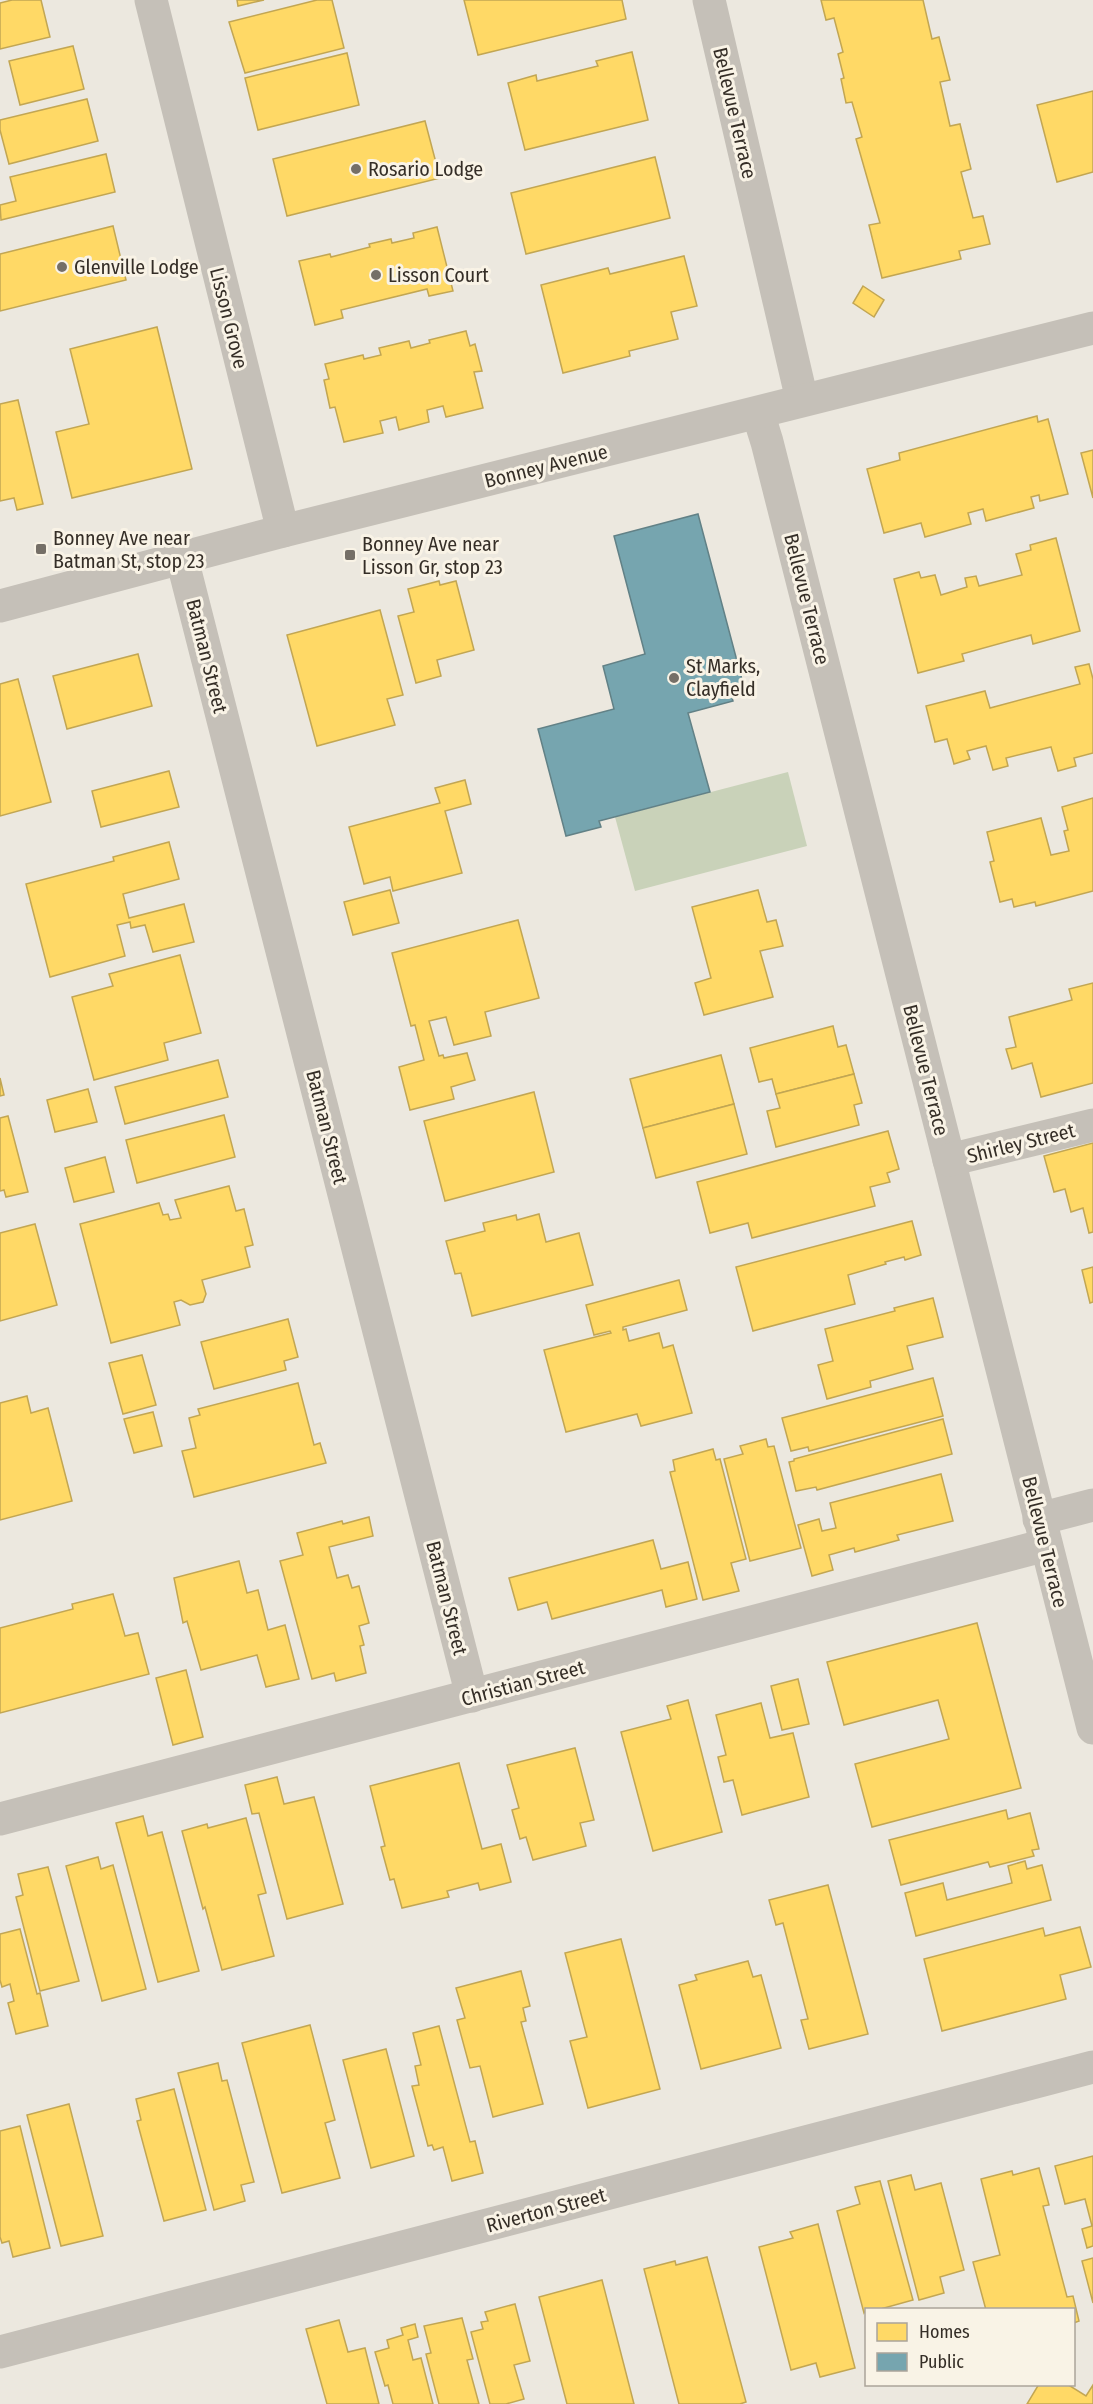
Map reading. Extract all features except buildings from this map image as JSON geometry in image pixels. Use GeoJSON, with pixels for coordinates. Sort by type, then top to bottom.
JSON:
{"type":"FeatureCollection","features":[{"type":"Feature","properties":{"kind":"street","name":"Lisson Grove"},"geometry":{"type":"LineString","coordinates":[[151,0],[283,531]]}},
{"type":"Feature","properties":{"kind":"street","name":"Bellevue Terrace"},"geometry":{"type":"LineString","coordinates":[[709,0],[802,400]]}},
{"type":"Feature","properties":{"kind":"street","name":"Bonney Avenue"},"geometry":{"type":"LineString","coordinates":[[0,606],[283,531],[1093,328]]}},
{"type":"Feature","properties":{"kind":"street","name":"Bellevue Terrace"},"geometry":{"type":"LineString","coordinates":[[758,413],[1093,1728]]}},
{"type":"Feature","properties":{"kind":"street","name":"Batman Street"},"geometry":{"type":"LineString","coordinates":[[182,559],[472,1696]]}},
{"type":"Feature","properties":{"kind":"street","name":"Shirley Street"},"geometry":{"type":"LineString","coordinates":[[949,1160],[1093,1125]]}},
{"type":"Feature","properties":{"kind":"street","name":"Christian Street"},"geometry":{"type":"LineString","coordinates":[[0,1819],[472,1696],[1042,1532],[1093,1505]]}},
{"type":"Feature","properties":{"kind":"street","name":"Riverton Street"},"geometry":{"type":"LineString","coordinates":[[0,2352],[1093,2067]]}},
{"type":"Feature","properties":{"kind":"green space"},"geometry":{"type":"Polygon","coordinates":[[[788,772],[807,846],[635,891],[615,817],[788,772]]]}},
{"type":"Feature","properties":{"kind":"place","name":"Rosario Lodge"},"geometry":{"type":"Point","coordinates":[356,169]}},
{"type":"Feature","properties":{"kind":"place","name":"Glenville Lodge"},"geometry":{"type":"Point","coordinates":[62,267]}},
{"type":"Feature","properties":{"kind":"place","name":"Lisson Court"},"geometry":{"type":"Point","coordinates":[376,275]}},
{"type":"Feature","properties":{"kind":"place","name":"Bonney Ave near Batman St, stop 23"},"geometry":{"type":"Point","coordinates":[41,549]}},
{"type":"Feature","properties":{"kind":"place","name":"Bonney Ave near Lisson Gr, stop 23"},"geometry":{"type":"Point","coordinates":[350,555]}},
{"type":"Feature","properties":{"kind":"place","name":"St Marks, Clayfield"},"geometry":{"type":"Point","coordinates":[674,678]}}]}
